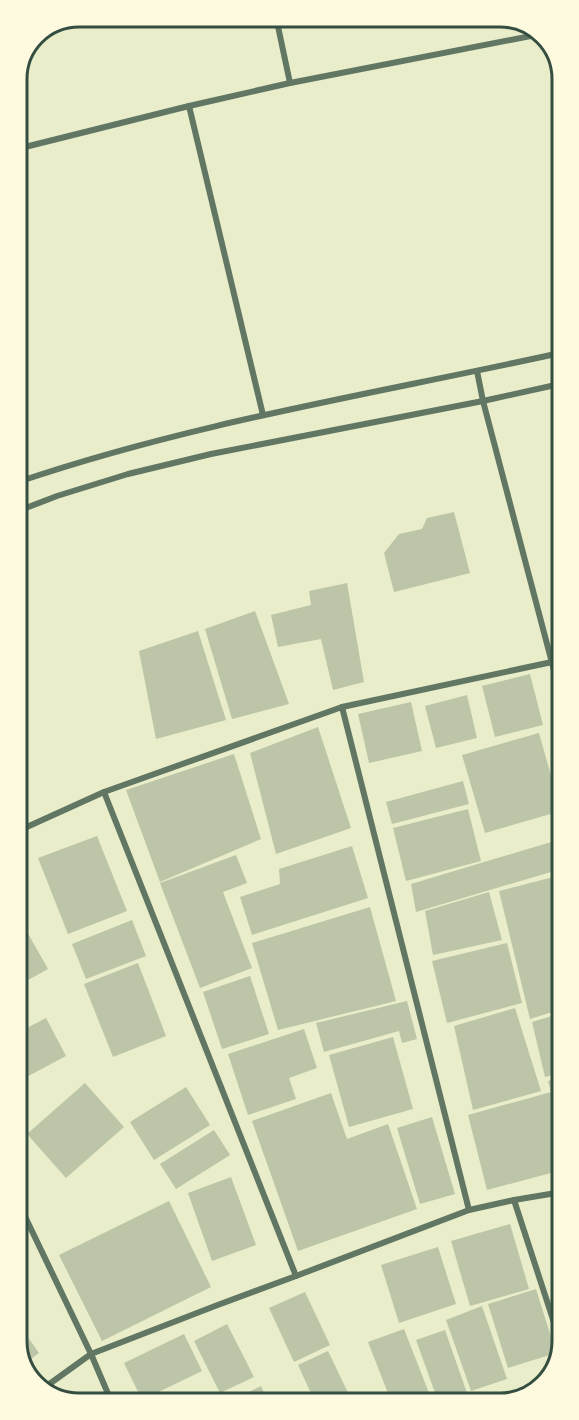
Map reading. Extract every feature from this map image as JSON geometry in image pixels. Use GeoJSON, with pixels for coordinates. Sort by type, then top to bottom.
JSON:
{"type":"FeatureCollection","features":[{"type":"Feature","properties":{"kind":"street"},"geometry":{"type":"LineString","coordinates":[[278,27],[290,83]]}},
{"type":"Feature","properties":{"kind":"street"},"geometry":{"type":"LineString","coordinates":[[27,146],[290,83],[528,36]]}},
{"type":"Feature","properties":{"kind":"street"},"geometry":{"type":"LineString","coordinates":[[189,106],[263,415]]}},
{"type":"Feature","properties":{"kind":"street"},"geometry":{"type":"LineString","coordinates":[[27,479],[90,458],[263,415],[552,355]]}},
{"type":"Feature","properties":{"kind":"street"},"geometry":{"type":"LineString","coordinates":[[27,827],[104,792],[342,707],[552,662],[477,372]]}},
{"type":"Feature","properties":{"kind":"street"},"geometry":{"type":"LineString","coordinates":[[27,508],[128,474],[211,454],[552,386]]}},
{"type":"Feature","properties":{"kind":"street"},"geometry":{"type":"LineString","coordinates":[[342,707],[469,1210]]}},
{"type":"Feature","properties":{"kind":"street"},"geometry":{"type":"LineString","coordinates":[[104,792],[296,1276]]}},
{"type":"Feature","properties":{"kind":"street"},"geometry":{"type":"LineString","coordinates":[[50,1384],[91,1354],[215,1306],[469,1210],[552,1194]]}},
{"type":"Feature","properties":{"kind":"street"},"geometry":{"type":"LineString","coordinates":[[514,1200],[552,1316]]}},
{"type":"Feature","properties":{"kind":"street"},"geometry":{"type":"LineString","coordinates":[[27,1221],[108,1393]]}},
{"type":"Feature","properties":{"kind":"building"},"geometry":{"type":"Polygon","coordinates":[[[454,512],[470,573],[394,592],[384,553],[399,534],[422,529],[427,518],[454,512]]]}},
{"type":"Feature","properties":{"kind":"building"},"geometry":{"type":"Polygon","coordinates":[[[347,583],[364,682],[333,690],[321,639],[278,647],[271,615],[311,605],[309,591],[347,583]]]}},
{"type":"Feature","properties":{"kind":"building"},"geometry":{"type":"Polygon","coordinates":[[[255,611],[289,704],[232,719],[205,629],[255,611]]]}},
{"type":"Feature","properties":{"kind":"building"},"geometry":{"type":"Polygon","coordinates":[[[198,631],[226,720],[156,739],[139,651],[198,631]]]}},
{"type":"Feature","properties":{"kind":"building"},"geometry":{"type":"Polygon","coordinates":[[[530,674],[543,725],[495,737],[482,686],[530,674]]]}},
{"type":"Feature","properties":{"kind":"building"},"geometry":{"type":"Polygon","coordinates":[[[467,695],[477,738],[436,748],[425,706],[467,695]]]}},
{"type":"Feature","properties":{"kind":"building"},"geometry":{"type":"Polygon","coordinates":[[[411,702],[422,751],[369,763],[358,714],[411,702]]]}},
{"type":"Feature","properties":{"kind":"building"},"geometry":{"type":"Polygon","coordinates":[[[318,727],[351,828],[276,854],[250,753],[318,727]]]}},
{"type":"Feature","properties":{"kind":"building"},"geometry":{"type":"Polygon","coordinates":[[[539,733],[552,779],[552,814],[485,833],[462,755],[539,733]]]}},
{"type":"Feature","properties":{"kind":"building"},"geometry":{"type":"Polygon","coordinates":[[[234,754],[261,839],[160,882],[126,790],[234,754]]]}},
{"type":"Feature","properties":{"kind":"building"},"geometry":{"type":"Polygon","coordinates":[[[463,781],[469,804],[392,824],[386,802],[463,781]]]}},
{"type":"Feature","properties":{"kind":"building"},"geometry":{"type":"Polygon","coordinates":[[[468,809],[481,861],[406,881],[393,828],[468,809]]]}},
{"type":"Feature","properties":{"kind":"building"},"geometry":{"type":"Polygon","coordinates":[[[97,836],[127,911],[68,934],[38,858],[97,836]]]}},
{"type":"Feature","properties":{"kind":"building"},"geometry":{"type":"Polygon","coordinates":[[[552,842],[552,872],[416,912],[411,884],[552,842]]]}},
{"type":"Feature","properties":{"kind":"building"},"geometry":{"type":"Polygon","coordinates":[[[352,846],[368,898],[252,935],[240,897],[280,884],[279,869],[352,846]]]}},
{"type":"Feature","properties":{"kind":"building"},"geometry":{"type":"Polygon","coordinates":[[[236,855],[247,883],[223,892],[252,968],[200,988],[160,883],[236,855]]]}},
{"type":"Feature","properties":{"kind":"building"},"geometry":{"type":"Polygon","coordinates":[[[552,877],[552,1012],[530,1019],[499,891],[552,877]]]}},
{"type":"Feature","properties":{"kind":"building"},"geometry":{"type":"Polygon","coordinates":[[[489,892],[502,940],[433,955],[425,911],[489,892]]]}},
{"type":"Feature","properties":{"kind":"building"},"geometry":{"type":"Polygon","coordinates":[[[370,907],[396,1001],[278,1030],[252,943],[370,907]]]}},
{"type":"Feature","properties":{"kind":"building"},"geometry":{"type":"Polygon","coordinates":[[[132,920],[146,956],[86,979],[72,944],[132,920]]]}},
{"type":"Feature","properties":{"kind":"building"},"geometry":{"type":"Polygon","coordinates":[[[27,932],[48,969],[27,981],[27,932]]]}},
{"type":"Feature","properties":{"kind":"building"},"geometry":{"type":"Polygon","coordinates":[[[507,943],[522,1003],[447,1023],[432,961],[507,943]]]}},
{"type":"Feature","properties":{"kind":"building"},"geometry":{"type":"Polygon","coordinates":[[[138,963],[166,1036],[113,1057],[84,984],[138,963]]]}},
{"type":"Feature","properties":{"kind":"building"},"geometry":{"type":"Polygon","coordinates":[[[250,976],[269,1034],[222,1049],[203,992],[250,976]]]}},
{"type":"Feature","properties":{"kind":"building"},"geometry":{"type":"Polygon","coordinates":[[[407,1001],[417,1039],[402,1043],[399,1031],[324,1052],[316,1023],[407,1001]]]}},
{"type":"Feature","properties":{"kind":"building"},"geometry":{"type":"Polygon","coordinates":[[[515,1008],[541,1091],[473,1110],[454,1026],[515,1008]]]}},
{"type":"Feature","properties":{"kind":"building"},"geometry":{"type":"Polygon","coordinates":[[[552,1016],[552,1075],[545,1077],[532,1022],[552,1016]]]}},
{"type":"Feature","properties":{"kind":"building"},"geometry":{"type":"Polygon","coordinates":[[[46,1018],[66,1056],[27,1077],[27,1028],[46,1018]]]}},
{"type":"Feature","properties":{"kind":"building"},"geometry":{"type":"Polygon","coordinates":[[[304,1029],[317,1068],[289,1078],[296,1099],[248,1115],[228,1054],[304,1029]]]}},
{"type":"Feature","properties":{"kind":"building"},"geometry":{"type":"Polygon","coordinates":[[[393,1037],[413,1109],[349,1127],[329,1055],[393,1037]]]}},
{"type":"Feature","properties":{"kind":"building"},"geometry":{"type":"Polygon","coordinates":[[[552,1080],[552,1173],[487,1190],[468,1115],[551,1092],[548,1081],[552,1080]]]}},
{"type":"Feature","properties":{"kind":"building"},"geometry":{"type":"Polygon","coordinates":[[[85,1083],[124,1127],[66,1178],[27,1134],[85,1083]]]}},
{"type":"Feature","properties":{"kind":"building"},"geometry":{"type":"Polygon","coordinates":[[[186,1087],[210,1125],[154,1160],[130,1122],[186,1087]]]}},
{"type":"Feature","properties":{"kind":"building"},"geometry":{"type":"Polygon","coordinates":[[[331,1093],[347,1139],[388,1124],[417,1209],[298,1251],[252,1121],[331,1093]]]}},
{"type":"Feature","properties":{"kind":"building"},"geometry":{"type":"Polygon","coordinates":[[[432,1117],[455,1194],[420,1204],[397,1128],[432,1117]]]}},
{"type":"Feature","properties":{"kind":"building"},"geometry":{"type":"Polygon","coordinates":[[[214,1130],[230,1155],[176,1189],[160,1164],[214,1130]]]}},
{"type":"Feature","properties":{"kind":"building"},"geometry":{"type":"Polygon","coordinates":[[[231,1177],[256,1245],[212,1261],[188,1193],[231,1177]]]}},
{"type":"Feature","properties":{"kind":"building"},"geometry":{"type":"Polygon","coordinates":[[[169,1201],[211,1287],[102,1341],[59,1255],[169,1201]]]}},
{"type":"Feature","properties":{"kind":"building"},"geometry":{"type":"Polygon","coordinates":[[[510,1224],[529,1289],[470,1306],[451,1241],[510,1224]]]}},
{"type":"Feature","properties":{"kind":"building"},"geometry":{"type":"Polygon","coordinates":[[[438,1247],[456,1304],[399,1323],[381,1265],[438,1247]]]}},
{"type":"Feature","properties":{"kind":"building"},"geometry":{"type":"Polygon","coordinates":[[[536,1289],[552,1340],[550,1355],[508,1368],[488,1304],[536,1289]]]}},
{"type":"Feature","properties":{"kind":"building"},"geometry":{"type":"Polygon","coordinates":[[[305,1292],[330,1345],[294,1362],[269,1308],[305,1292]]]}},
{"type":"Feature","properties":{"kind":"building"},"geometry":{"type":"Polygon","coordinates":[[[482,1306],[507,1379],[471,1391],[446,1320],[482,1306]]]}},
{"type":"Feature","properties":{"kind":"building"},"geometry":{"type":"Polygon","coordinates":[[[227,1324],[254,1377],[220,1393],[194,1341],[227,1324]]]}},
{"type":"Feature","properties":{"kind":"building"},"geometry":{"type":"Polygon","coordinates":[[[404,1329],[429,1393],[388,1393],[368,1342],[404,1329]]]}},
{"type":"Feature","properties":{"kind":"building"},"geometry":{"type":"Polygon","coordinates":[[[445,1330],[467,1393],[435,1393],[416,1340],[445,1330]]]}},
{"type":"Feature","properties":{"kind":"building"},"geometry":{"type":"Polygon","coordinates":[[[184,1334],[202,1371],[156,1393],[139,1393],[124,1363],[184,1334]]]}},
{"type":"Feature","properties":{"kind":"building"},"geometry":{"type":"Polygon","coordinates":[[[27,1336],[39,1353],[31,1359],[27,1347],[27,1336]]]}},
{"type":"Feature","properties":{"kind":"building"},"geometry":{"type":"Polygon","coordinates":[[[328,1351],[348,1393],[311,1393],[298,1365],[328,1351]]]}},
{"type":"Feature","properties":{"kind":"building"},"geometry":{"type":"Polygon","coordinates":[[[261,1386],[264,1393],[247,1393],[261,1386]]]}}]}
